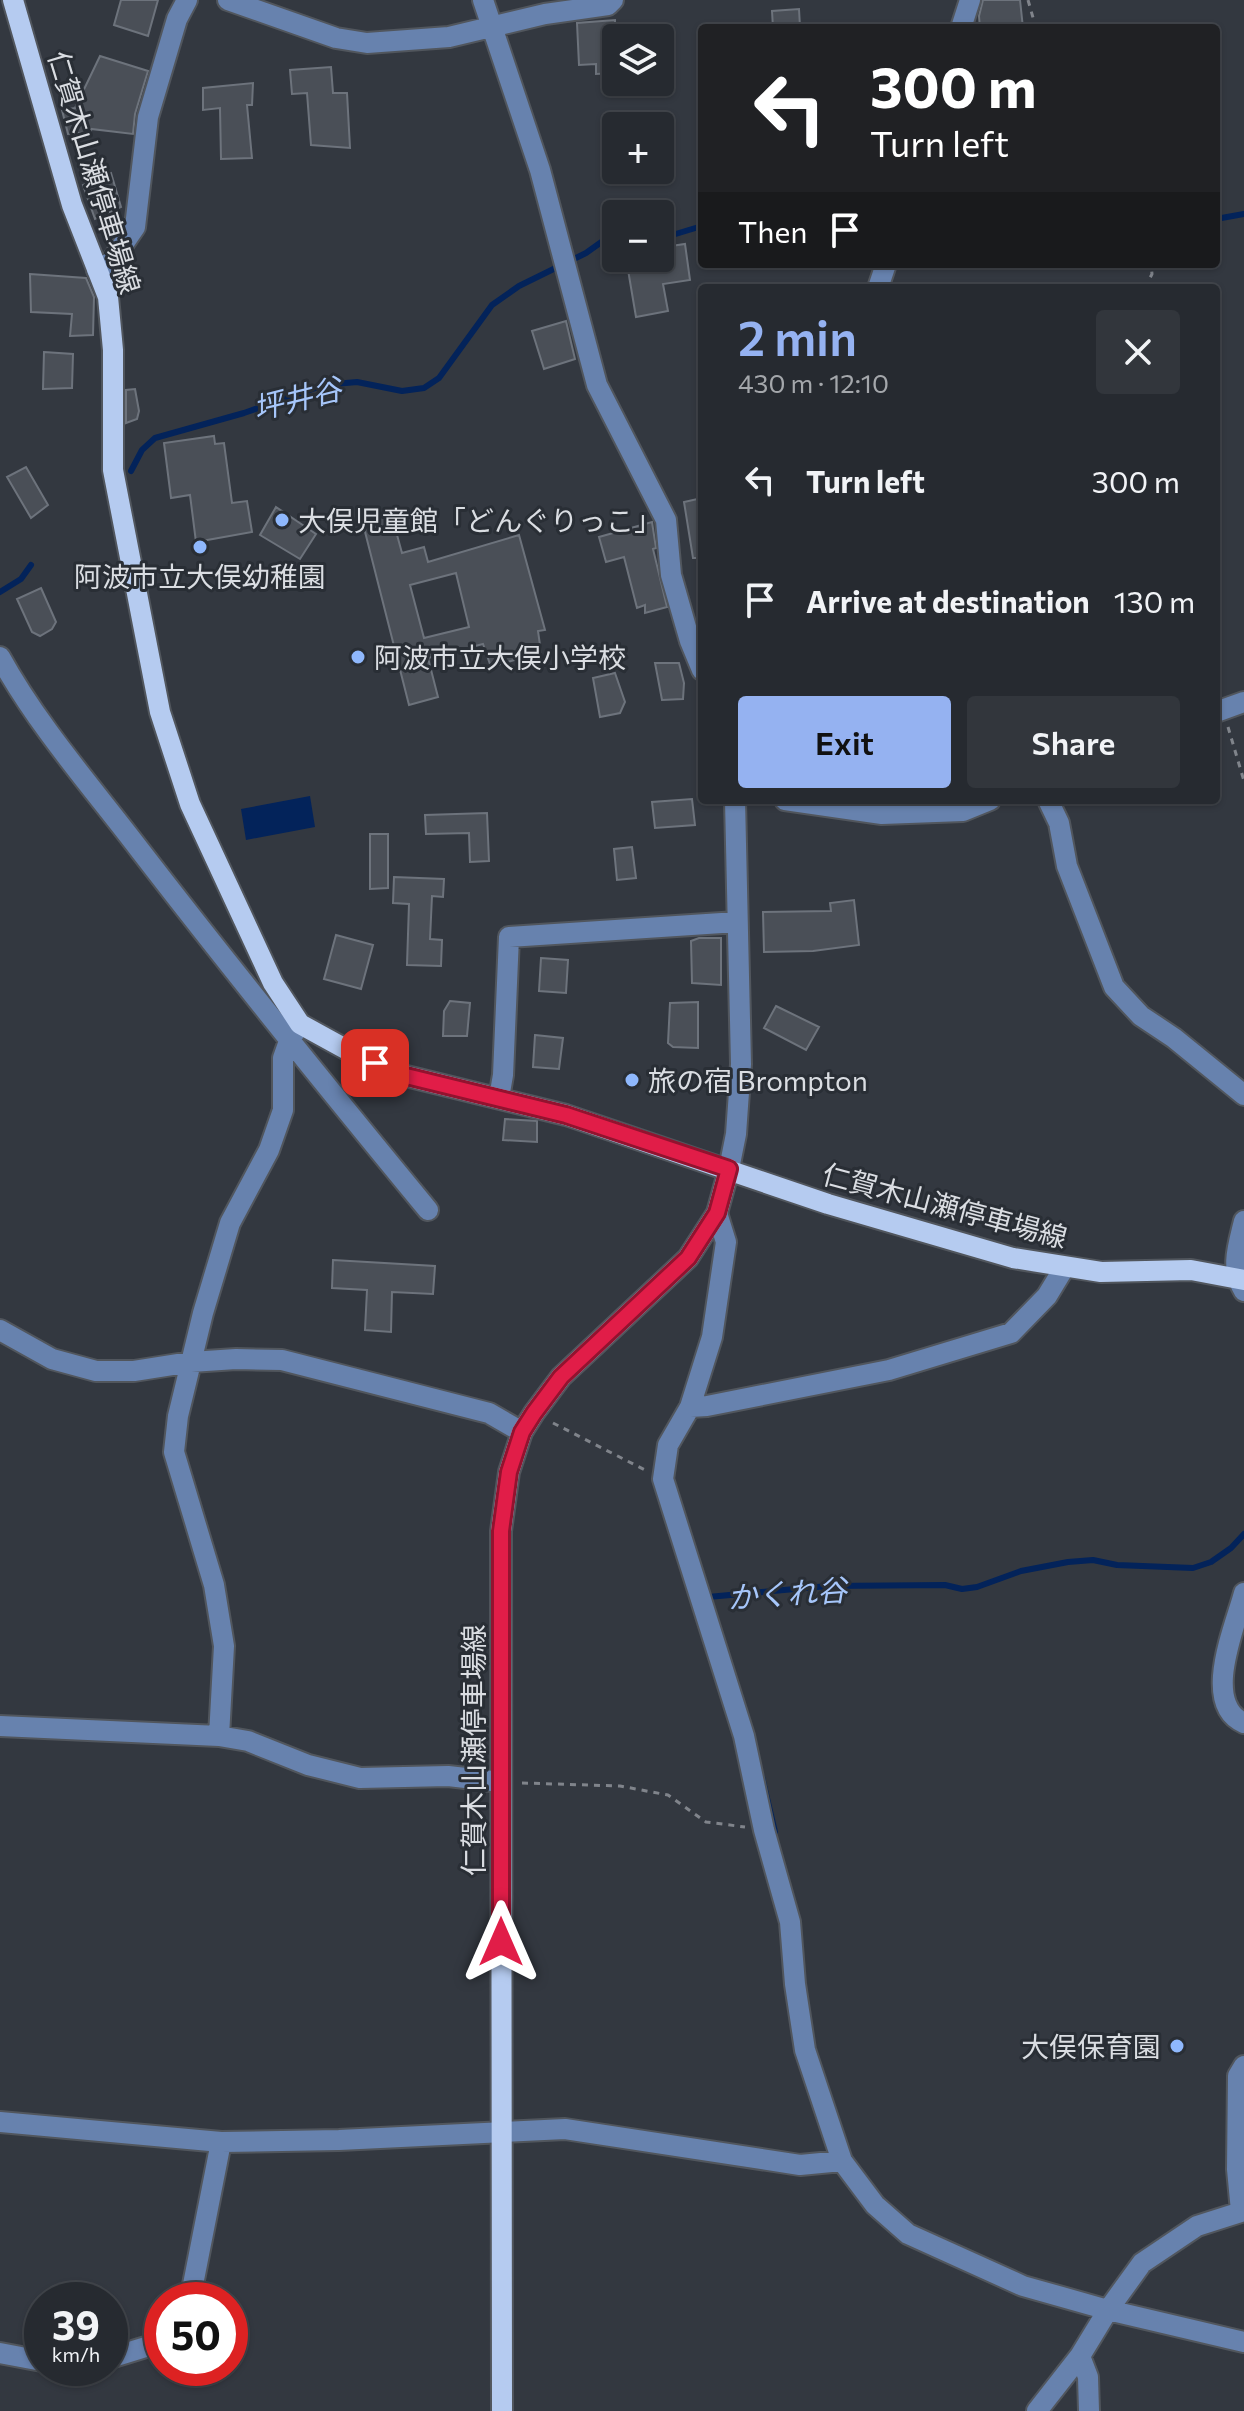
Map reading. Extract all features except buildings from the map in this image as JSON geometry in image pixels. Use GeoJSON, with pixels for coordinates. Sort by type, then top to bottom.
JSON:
{"type":"FeatureCollection","features":[{"type":"Feature","properties":{"kind":"main road","name":"仁賀木山瀬停車場線"},"geometry":{"type":"LineString","coordinates":[[13,0],[72,205],[108,297],[112,323],[113,470],[160,712],[190,804],[294,1032],[398,1074],[566,1115],[828,1204],[1013,1258],[1101,1272],[1191,1270],[1241,1283]]}},
{"type":"Feature","properties":{"kind":"main road","name":"仁賀木山瀬停車場線"},"geometry":{"type":"LineString","coordinates":[[502,2411],[501,1531],[509,1472],[522,1432],[561,1377],[688,1258],[717,1213],[729,1169]]}},
{"type":"Feature","properties":{"kind":"street"},"geometry":{"type":"LineString","coordinates":[[97,270],[111,262],[135,227],[148,117],[177,19],[187,0]]}},
{"type":"Feature","properties":{"kind":"street"},"geometry":{"type":"LineString","coordinates":[[228,0],[336,38],[367,43],[449,37],[545,14],[608,5],[613,0]]}},
{"type":"Feature","properties":{"kind":"street"},"geometry":{"type":"LineString","coordinates":[[483,0],[540,170],[597,385],[666,520],[671,575],[698,660]]}},
{"type":"Feature","properties":{"kind":"street"},"geometry":{"type":"LineString","coordinates":[[962,24],[970,0]]}},
{"type":"Feature","properties":{"kind":"street"},"geometry":{"type":"LineString","coordinates":[[0,657],[21,696],[294,1032],[428,1210]]}},
{"type":"Feature","properties":{"kind":"street"},"geometry":{"type":"LineString","coordinates":[[1220,710],[1244,702]]}},
{"type":"Feature","properties":{"kind":"street"},"geometry":{"type":"LineString","coordinates":[[729,1169],[736,1134],[741,1064],[735,804]]}},
{"type":"Feature","properties":{"kind":"street"},"geometry":{"type":"LineString","coordinates":[[813,804],[882,814],[963,811],[980,804]]}},
{"type":"Feature","properties":{"kind":"street"},"geometry":{"type":"LineString","coordinates":[[1050,804],[1059,823],[1067,866],[1114,987],[1141,1016],[1174,1038],[1244,1095]]}},
{"type":"Feature","properties":{"kind":"street"},"geometry":{"type":"LineString","coordinates":[[499,1098],[509,937],[737,922]]}},
{"type":"Feature","properties":{"kind":"street"},"geometry":{"type":"LineString","coordinates":[[219,1736],[224,1646],[214,1585],[174,1452],[178,1416],[191,1362],[230,1223],[269,1150],[283,1110],[283,1058],[294,1032]]}},
{"type":"Feature","properties":{"kind":"street"},"geometry":{"type":"LineString","coordinates":[[717,1213],[726,1242],[712,1337],[690,1407],[668,1445],[663,1479],[744,1736],[764,1830],[790,1922],[805,2050],[842,2161],[875,2205],[908,2234],[1023,2286],[1244,2342]]}},
{"type":"Feature","properties":{"kind":"street"},"geometry":{"type":"LineString","coordinates":[[1241,1283],[1236,1255],[1244,1221]]}},
{"type":"Feature","properties":{"kind":"street"},"geometry":{"type":"LineString","coordinates":[[690,1407],[736,1401],[889,1370],[1011,1333],[1047,1296],[1064,1268]]}},
{"type":"Feature","properties":{"kind":"street"},"geometry":{"type":"LineString","coordinates":[[0,1330],[52,1359],[96,1371],[134,1371],[236,1359],[282,1360],[489,1413],[522,1432]]}},
{"type":"Feature","properties":{"kind":"street"},"geometry":{"type":"LineString","coordinates":[[1244,1593],[1222,1672],[1223,1703],[1236,1720],[1244,1723]]}},
{"type":"Feature","properties":{"kind":"street"},"geometry":{"type":"LineString","coordinates":[[0,1726],[219,1736],[248,1741],[308,1765],[360,1778],[448,1776],[501,1782]]}},
{"type":"Feature","properties":{"kind":"street"},"geometry":{"type":"LineString","coordinates":[[1037,2411],[1080,2356],[1142,2263],[1197,2226],[1242,2211],[1237,2169],[1238,2076],[1244,2066]]}},
{"type":"Feature","properties":{"kind":"street"},"geometry":{"type":"LineString","coordinates":[[0,2122],[221,2142],[565,2129],[800,2165],[842,2161]]}},
{"type":"Feature","properties":{"kind":"street"},"geometry":{"type":"LineString","coordinates":[[194,2282],[221,2142]]}},
{"type":"Feature","properties":{"kind":"street"},"geometry":{"type":"LineString","coordinates":[[0,2353],[24,2358]]}},
{"type":"Feature","properties":{"kind":"street"},"geometry":{"type":"LineString","coordinates":[[1080,2356],[1088,2377],[1089,2411]]}},
{"type":"Feature","properties":{"kind":"path"},"geometry":{"type":"LineString","coordinates":[[1028,0],[1035,24]]}},
{"type":"Feature","properties":{"kind":"path"},"geometry":{"type":"LineString","coordinates":[[1220,713],[1244,781]]}},
{"type":"Feature","properties":{"kind":"path"},"geometry":{"type":"LineString","coordinates":[[534,1413],[663,1479]]}},
{"type":"Feature","properties":{"kind":"path"},"geometry":{"type":"LineString","coordinates":[[501,1782],[620,1786],[668,1795],[706,1822],[764,1830]]}},
{"type":"Feature","properties":{"kind":"water"},"geometry":{"type":"Polygon","coordinates":[[[310,796],[315,827],[246,840],[241,809],[310,796]]]}},
{"type":"Feature","properties":{"kind":"waterway","name":"坪井谷"},"geometry":{"type":"LineString","coordinates":[[1220,218],[1244,214]]}},
{"type":"Feature","properties":{"kind":"waterway","name":"坪井谷"},"geometry":{"type":"LineString","coordinates":[[674,234],[698,227]]}},
{"type":"Feature","properties":{"kind":"waterway","name":"坪井谷"},"geometry":{"type":"LineString","coordinates":[[131,471],[142,450],[155,438],[244,413],[324,385],[357,382],[402,391],[424,388],[439,378],[492,305],[519,286],[586,253],[602,242]]}},
{"type":"Feature","properties":{"kind":"waterway","name":"坪井谷"},"geometry":{"type":"LineString","coordinates":[[0,592],[21,579],[31,565]]}},
{"type":"Feature","properties":{"kind":"waterway","name":"かくれ谷"},"geometry":{"type":"LineString","coordinates":[[710,1601],[708,1597],[828,1586],[945,1585],[962,1589],[977,1587],[1021,1571],[1093,1560],[1117,1565],[1193,1568],[1211,1562],[1244,1534]]}},
{"type":"Feature","properties":{"kind":"waterway","name":"かくれ谷"},"geometry":{"type":"LineString","coordinates":[[762,1777],[775,1832]]}},
{"type":"Feature","properties":{"kind":"place","name":"大俣児童館「どんぐりっこ」"},"geometry":{"type":"Point","coordinates":[282,520]}},
{"type":"Feature","properties":{"kind":"place","name":"阿波市立大俣幼稚園"},"geometry":{"type":"Point","coordinates":[200,547]}},
{"type":"Feature","properties":{"kind":"place","name":"阿波市立大俣小学校"},"geometry":{"type":"Point","coordinates":[358,657]}},
{"type":"Feature","properties":{"kind":"place","name":"旅の宿 Brompton"},"geometry":{"type":"Point","coordinates":[632,1080]}},
{"type":"Feature","properties":{"kind":"place","name":"大俣保育園"},"geometry":{"type":"Point","coordinates":[1177,2046]}},
{"type":"Feature","properties":{"kind":"route"},"geometry":{"type":"LineString","coordinates":[[375,1063],[398,1074],[566,1115],[729,1169],[717,1213],[688,1258],[561,1377],[522,1432],[509,1472],[501,1531],[501,1942]]}}]}
